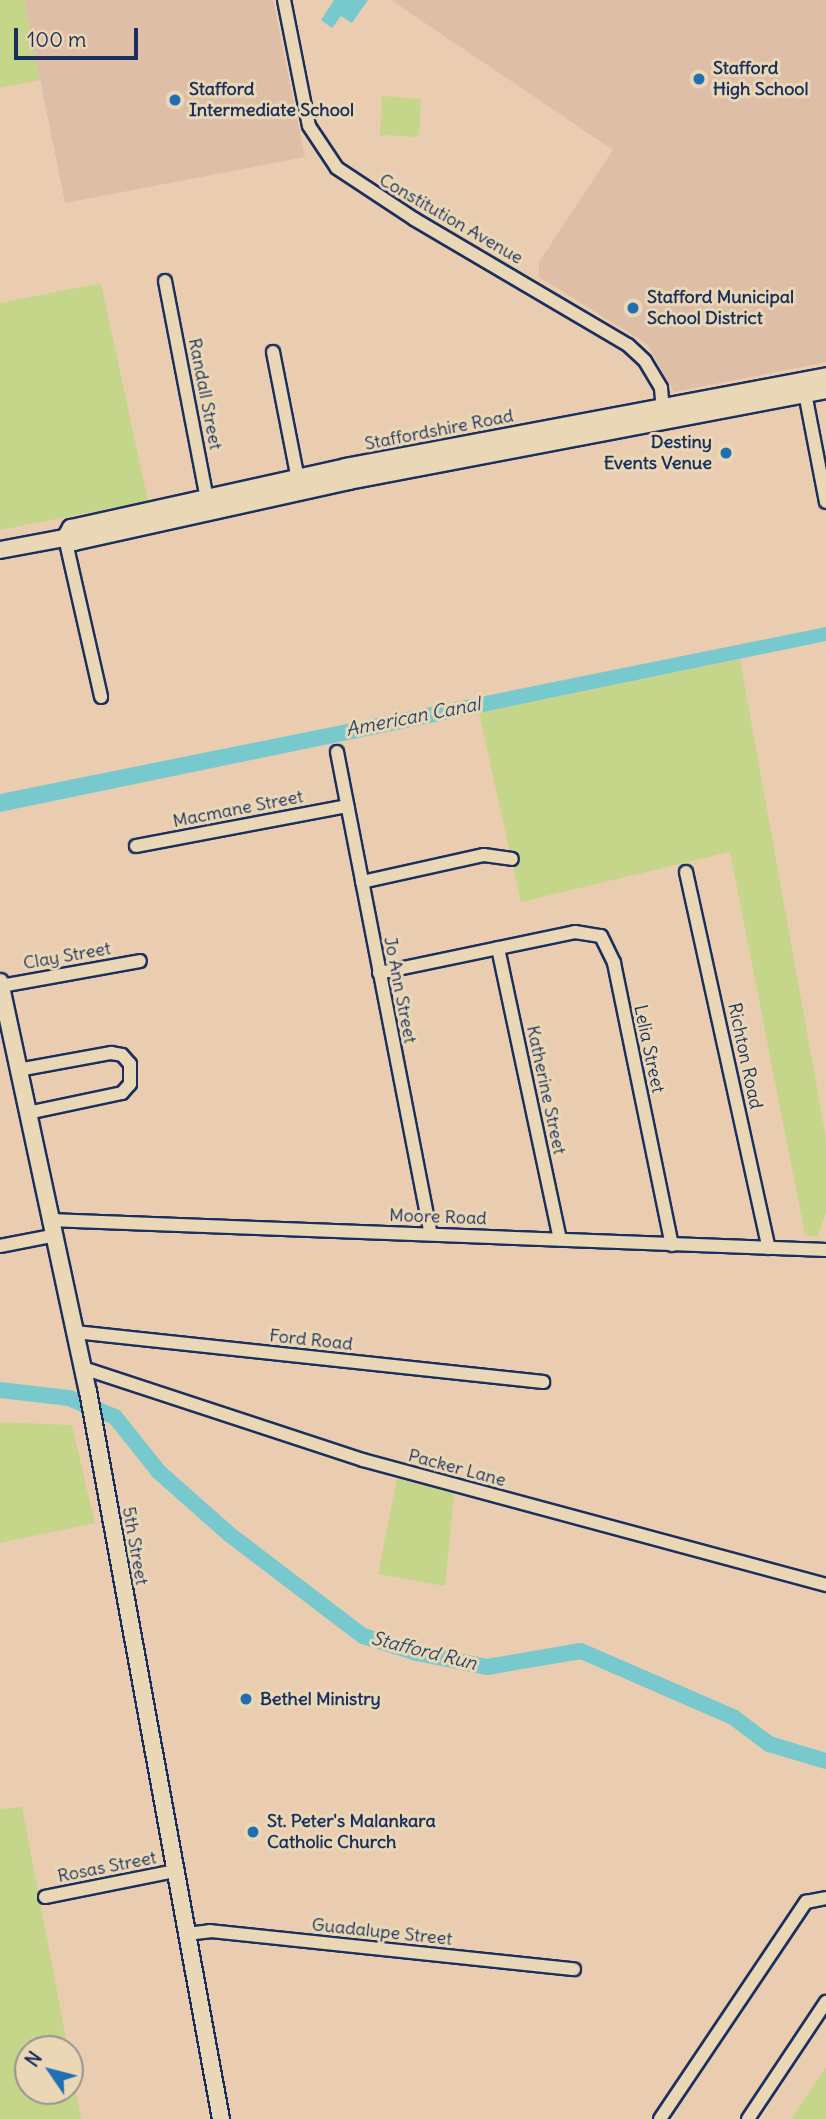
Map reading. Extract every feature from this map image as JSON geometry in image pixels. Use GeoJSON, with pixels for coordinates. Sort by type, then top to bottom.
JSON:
{"type":"FeatureCollection","features":[{"type":"Feature","properties":{"kind":"main road","name":"Staffordshire Road"},"geometry":{"type":"LineString","coordinates":[[209,508],[298,479],[804,387],[826,376]]}},
{"type":"Feature","properties":{"kind":"main road","name":"Staffordshire Road"},"geometry":{"type":"LineString","coordinates":[[804,387],[826,390]]}},
{"type":"Feature","properties":{"kind":"main road","name":"Staffordshire Road"},"geometry":{"type":"LineString","coordinates":[[0,550],[65,538],[74,542],[209,508],[663,414]]}},
{"type":"Feature","properties":{"kind":"main road","name":"5th Street"},"geometry":{"type":"LineString","coordinates":[[0,984],[88,1391],[220,2119]]}},
{"type":"Feature","properties":{"kind":"street","name":"Constitution Avenue"},"geometry":{"type":"LineString","coordinates":[[284,0],[308,123],[337,168],[414,219],[628,345],[652,372],[660,388],[663,414]]}},
{"type":"Feature","properties":{"kind":"street","name":"Randall Street"},"geometry":{"type":"LineString","coordinates":[[165,281],[209,508]]}},
{"type":"Feature","properties":{"kind":"street"},"geometry":{"type":"LineString","coordinates":[[273,352],[298,479]]}},
{"type":"Feature","properties":{"kind":"street"},"geometry":{"type":"LineString","coordinates":[[804,387],[826,502]]}},
{"type":"Feature","properties":{"kind":"street"},"geometry":{"type":"LineString","coordinates":[[65,538],[100,697]]}},
{"type":"Feature","properties":{"kind":"street","name":"Jo Ann Street"},"geometry":{"type":"LineString","coordinates":[[337,752],[431,1234]]}},
{"type":"Feature","properties":{"kind":"street","name":"Macmane Street"},"geometry":{"type":"LineString","coordinates":[[136,846],[347,806]]}},
{"type":"Feature","properties":{"kind":"street"},"geometry":{"type":"LineString","coordinates":[[362,882],[484,855],[512,859]]}},
{"type":"Feature","properties":{"kind":"street","name":"Richton Road"},"geometry":{"type":"LineString","coordinates":[[686,872],[769,1248]]}},
{"type":"Feature","properties":{"kind":"street","name":"Lelia Street"},"geometry":{"type":"LineString","coordinates":[[379,973],[585,931],[601,936],[609,946],[672,1245]]}},
{"type":"Feature","properties":{"kind":"street","name":"Katherine Street"},"geometry":{"type":"LineString","coordinates":[[498,948],[560,1238]]}},
{"type":"Feature","properties":{"kind":"street","name":"Clay Street"},"geometry":{"type":"LineString","coordinates":[[0,984],[140,961]]}},
{"type":"Feature","properties":{"kind":"street"},"geometry":{"type":"LineString","coordinates":[[18,1070],[111,1053],[122,1055],[130,1064],[130,1084],[122,1093],[27,1113]]}},
{"type":"Feature","properties":{"kind":"street","name":"Moore Road"},"geometry":{"type":"LineString","coordinates":[[0,1246],[51,1228],[431,1234],[826,1250]]}},
{"type":"Feature","properties":{"kind":"street","name":"Ford Road"},"geometry":{"type":"LineString","coordinates":[[75,1332],[543,1382]]}},
{"type":"Feature","properties":{"kind":"street","name":"Packer Lane"},"geometry":{"type":"LineString","coordinates":[[83,1368],[363,1460],[826,1585]]}},
{"type":"Feature","properties":{"kind":"street","name":"Rosas Street"},"geometry":{"type":"LineString","coordinates":[[45,1897],[175,1871]]}},
{"type":"Feature","properties":{"kind":"street"},"geometry":{"type":"LineString","coordinates":[[660,2119],[806,1902],[826,1898]]}},
{"type":"Feature","properties":{"kind":"street","name":"Guadalupe Street"},"geometry":{"type":"LineString","coordinates":[[187,1934],[210,1931],[574,1969]]}},
{"type":"Feature","properties":{"kind":"street"},"geometry":{"type":"LineString","coordinates":[[748,2119],[826,2002]]}},
{"type":"Feature","properties":{"kind":"shaded area"},"geometry":{"type":"Polygon","coordinates":[[[24,0],[273,0],[305,157],[65,203],[24,0]]]}},
{"type":"Feature","properties":{"kind":"shaded area"},"geometry":{"type":"Polygon","coordinates":[[[391,0],[826,0],[826,362],[674,392],[647,344],[539,277],[539,262],[613,150],[391,0]]]}},
{"type":"Feature","properties":{"kind":"green space"},"geometry":{"type":"Polygon","coordinates":[[[0,0],[24,0],[40,80],[0,88],[0,0]]]}},
{"type":"Feature","properties":{"kind":"green space"},"geometry":{"type":"Polygon","coordinates":[[[382,96],[421,99],[419,137],[380,135],[382,96]]]}},
{"type":"Feature","properties":{"kind":"green space"},"geometry":{"type":"Polygon","coordinates":[[[101,283],[148,501],[0,530],[0,303],[101,283]]]}},
{"type":"Feature","properties":{"kind":"green space"},"geometry":{"type":"Polygon","coordinates":[[[740,659],[826,1138],[826,1214],[817,1237],[805,1235],[730,852],[521,902],[479,713],[740,659]]]}},
{"type":"Feature","properties":{"kind":"green space"},"geometry":{"type":"Polygon","coordinates":[[[0,1422],[72,1425],[95,1523],[0,1543],[0,1422]]]}},
{"type":"Feature","properties":{"kind":"green space"},"geometry":{"type":"Polygon","coordinates":[[[397,1478],[454,1493],[445,1586],[378,1574],[397,1478]]]}},
{"type":"Feature","properties":{"kind":"green space"},"geometry":{"type":"Polygon","coordinates":[[[22,1807],[65,2035],[14,2035],[14,2105],[78,2105],[81,2119],[0,2119],[0,1809],[22,1807]]]}},
{"type":"Feature","properties":{"kind":"green space"},"geometry":{"type":"Polygon","coordinates":[[[826,2067],[826,2119],[791,2119],[826,2067]]]}},
{"type":"Feature","properties":{"kind":"water"},"geometry":{"type":"Polygon","coordinates":[[[334,0],[368,0],[352,23],[341,16],[332,28],[321,20],[334,0]]]}},
{"type":"Feature","properties":{"kind":"water","name":"American Canal"},"geometry":{"type":"Polygon","coordinates":[[[826,627],[826,641],[0,812],[0,794],[826,627]]]}},
{"type":"Feature","properties":{"kind":"waterway","name":"Stafford Run"},"geometry":{"type":"LineString","coordinates":[[0,1390],[69,1398],[115,1417],[159,1472],[229,1534],[363,1636],[417,1653],[487,1667],[581,1651],[733,1717],[769,1744],[826,1761]]}},
{"type":"Feature","properties":{"kind":"place","name":"Stafford High School"},"geometry":{"type":"Point","coordinates":[699,79]}},
{"type":"Feature","properties":{"kind":"place","name":"Stafford Intermediate School"},"geometry":{"type":"Point","coordinates":[175,100]}},
{"type":"Feature","properties":{"kind":"place","name":"Stafford Municipal School District"},"geometry":{"type":"Point","coordinates":[633,308]}},
{"type":"Feature","properties":{"kind":"place","name":"Destiny Events Venue"},"geometry":{"type":"Point","coordinates":[726,453]}},
{"type":"Feature","properties":{"kind":"place","name":"Bethel Ministry"},"geometry":{"type":"Point","coordinates":[246,1699]}},
{"type":"Feature","properties":{"kind":"place","name":"St. Peter's Malankara Catholic Church"},"geometry":{"type":"Point","coordinates":[253,1832]}}]}
